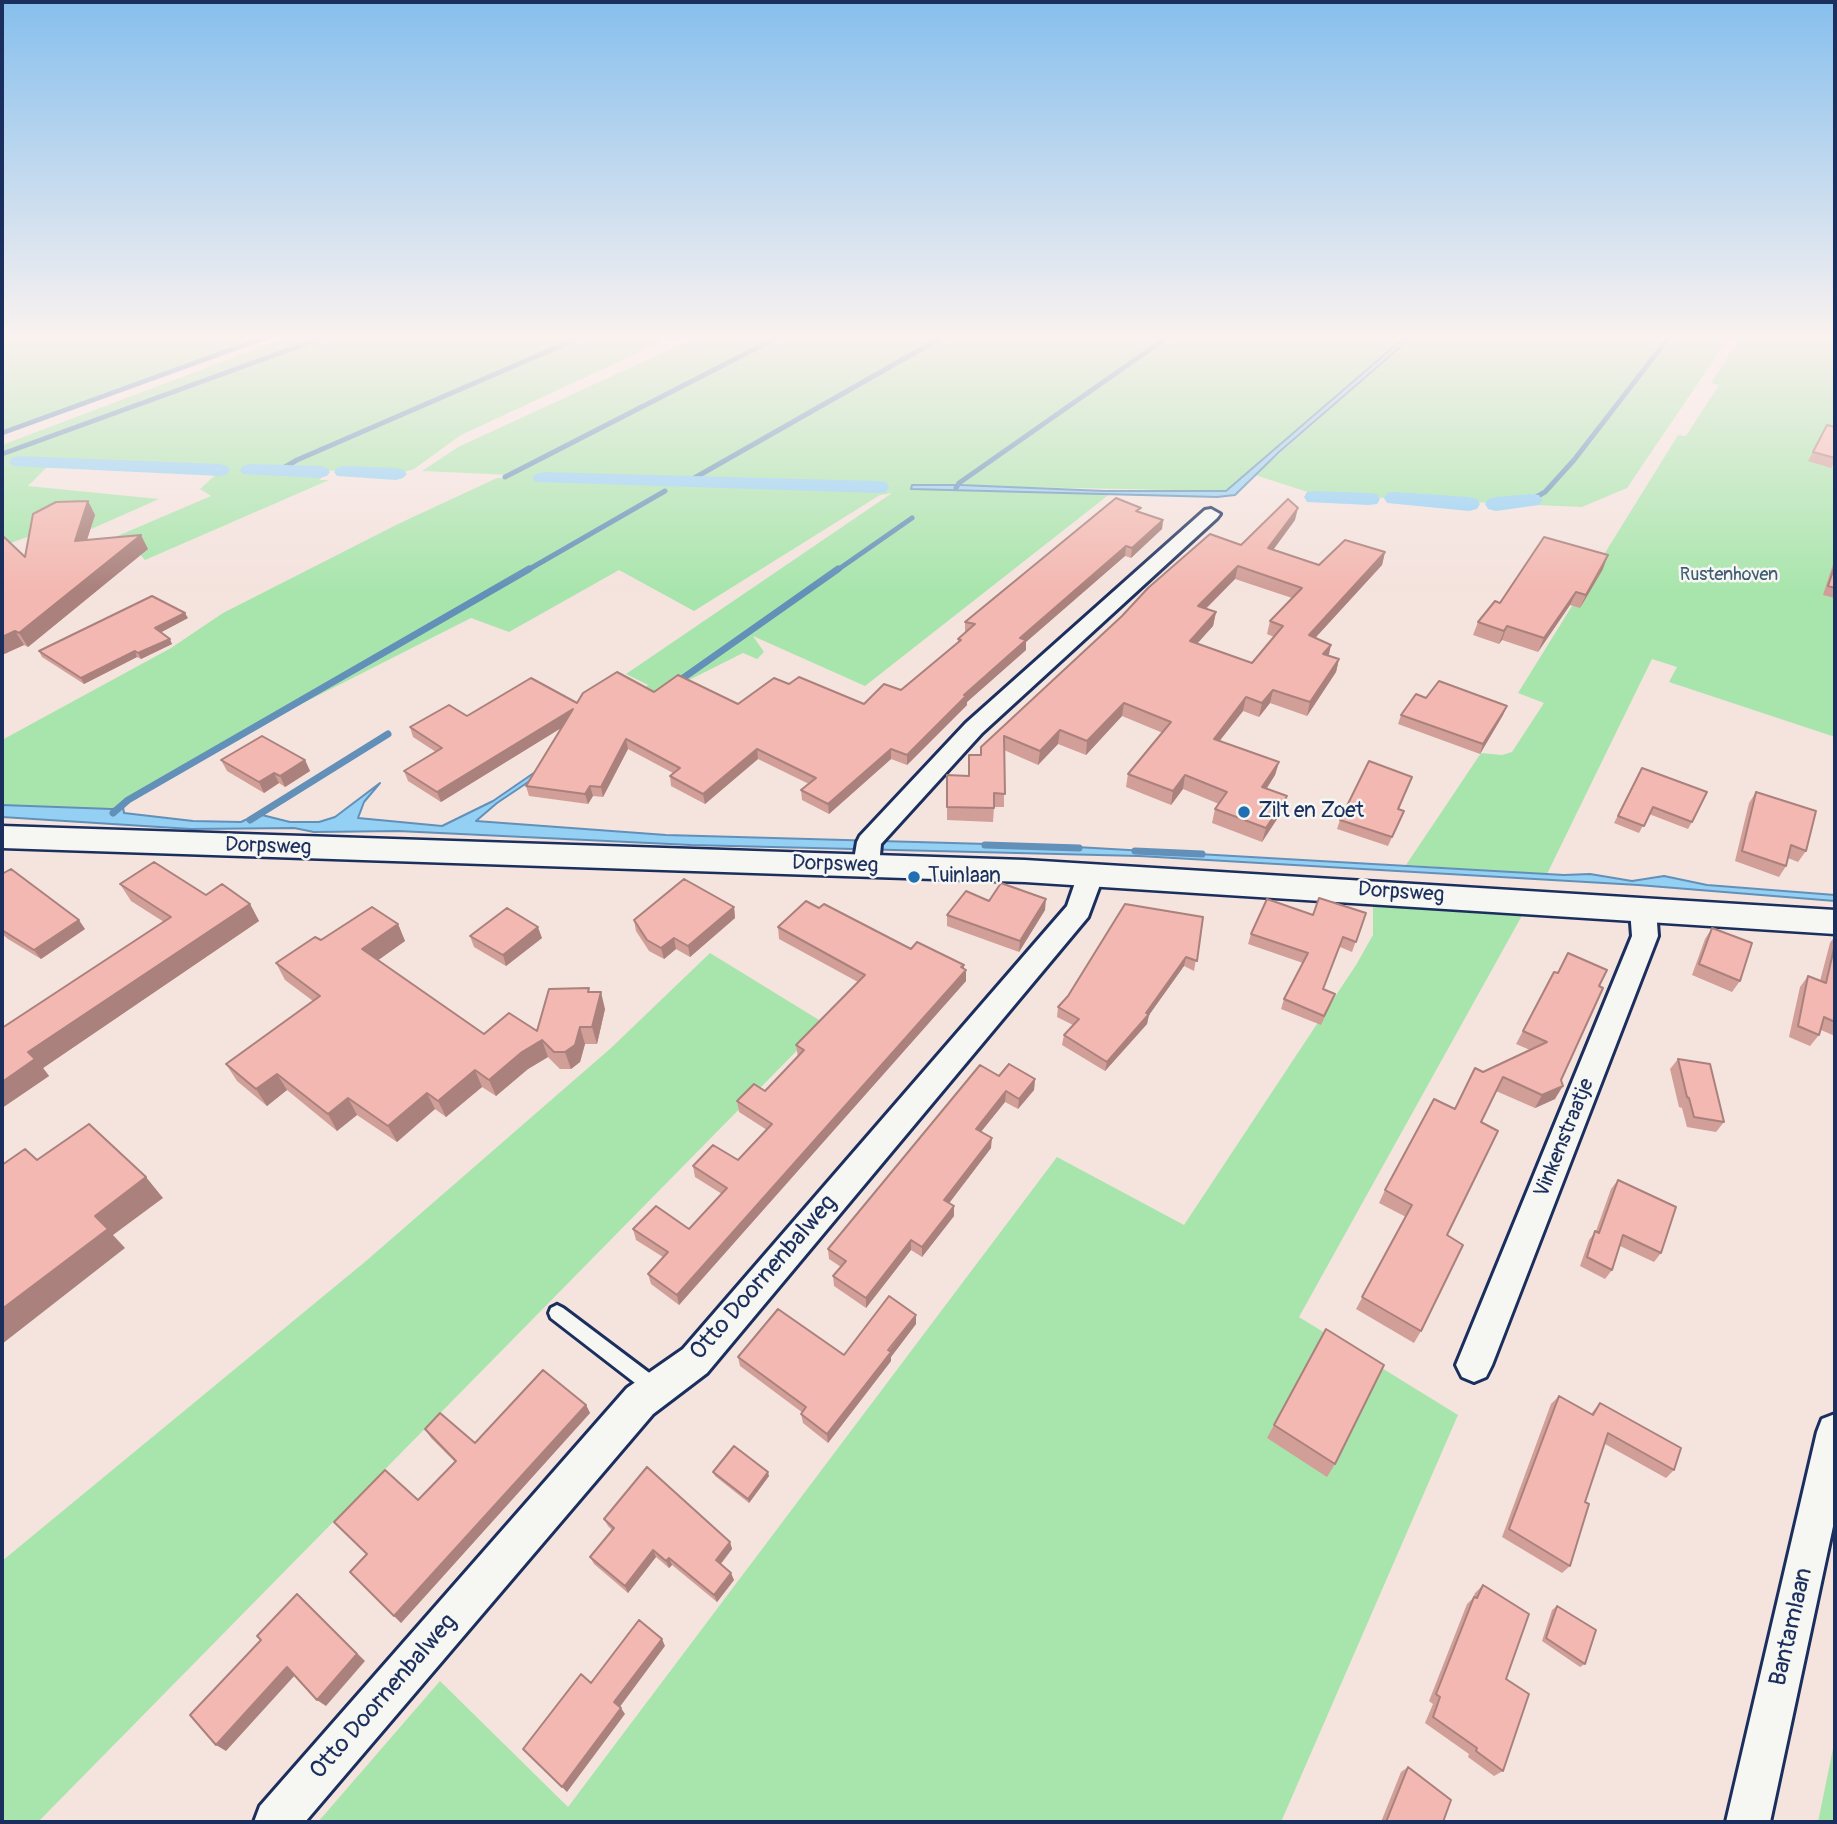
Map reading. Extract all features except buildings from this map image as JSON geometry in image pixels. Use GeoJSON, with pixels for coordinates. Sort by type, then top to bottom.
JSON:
{"type":"FeatureCollection","features":[{"type":"Feature","properties":{"kind":"street"},"geometry":{"type":"LineString","coordinates":[[866,866],[869,842],[974,728],[1211,513]]}},
{"type":"Feature","properties":{"kind":"street","name":"Dorpsweg"},"geometry":{"type":"LineString","coordinates":[[2,837],[1091,874],[1835,922]]}},
{"type":"Feature","properties":{"kind":"street","name":"Otto Doornenbalweg"},"geometry":{"type":"LineString","coordinates":[[276,1822],[640,1401],[695,1361],[1079,910],[1091,874]]}},
{"type":"Feature","properties":{"kind":"street","name":"Vinkenstraatje"},"geometry":{"type":"LineString","coordinates":[[1475,1365],[1645,936],[1643,909]]}},
{"type":"Feature","properties":{"kind":"street","name":"Bantamlaan"},"geometry":{"type":"LineString","coordinates":[[1748,1822],[1835,1432]]}},
{"type":"Feature","properties":{"kind":"lane"},"geometry":{"type":"LineString","coordinates":[[557,1313],[657,1389]]}},
{"type":"Feature","properties":{"kind":"green space"},"geometry":{"type":"Polygon","coordinates":[[[2,421],[34,421],[2,433],[2,421]]]}},
{"type":"Feature","properties":{"kind":"green space"},"geometry":{"type":"Polygon","coordinates":[[[65,421],[491,421],[461,435],[414,469],[401,473],[253,468],[250,472],[323,475],[320,480],[329,480],[145,560],[136,550],[94,546],[211,496],[200,489],[223,468],[52,462],[28,486],[159,499],[55,545],[30,536],[2,546],[2,445],[65,421]]]}},
{"type":"Feature","properties":{"kind":"green space"},"geometry":{"type":"Polygon","coordinates":[[[514,421],[1307,421],[1226,491],[913,485],[911,489],[1111,493],[865,686],[753,636],[764,652],[757,659],[743,653],[617,716],[648,685],[626,674],[892,493],[880,495],[694,611],[619,570],[509,632],[471,618],[246,732],[123,807],[85,810],[2,805],[2,740],[171,648],[223,613],[398,524],[497,478],[509,478],[511,475],[422,471],[458,447],[514,421]]]}},
{"type":"Feature","properties":{"kind":"green space"},"geometry":{"type":"Polygon","coordinates":[[[1316,421],[1672,421],[1627,488],[1582,507],[1317,495],[1255,475],[1316,421]]]}},
{"type":"Feature","properties":{"kind":"green space","name":"Rustenhoven"},"geometry":{"type":"Polygon","coordinates":[[[1696,421],[1835,421],[1835,737],[1669,682],[1677,667],[1652,659],[1547,874],[1406,865],[1481,753],[1502,755],[1512,752],[1544,703],[1518,693],[1678,435],[1686,436],[1696,421]]]}},
{"type":"Feature","properties":{"kind":"green space"},"geometry":{"type":"Polygon","coordinates":[[[1373,903],[1524,912],[1299,1317],[1458,1415],[1281,1822],[318,1822],[440,1681],[568,1807],[1057,1157],[1184,1225],[1356,965],[1373,935],[1373,903]]]}},
{"type":"Feature","properties":{"kind":"green space"},"geometry":{"type":"Polygon","coordinates":[[[710,953],[824,1023],[38,1822],[2,1822],[2,1561],[366,1261],[611,1048],[710,953]]]}},
{"type":"Feature","properties":{"kind":"green space"},"geometry":{"type":"Polygon","coordinates":[[[1835,1739],[1835,1822],[1818,1822],[1835,1739]]]}},
{"type":"Feature","properties":{"kind":"water"},"geometry":{"type":"Polygon","coordinates":[[[1307,421],[1315,421],[1235,495],[1217,497],[911,489],[912,485],[960,485],[1105,491],[1226,491],[1307,421]]]}},
{"type":"Feature","properties":{"kind":"water"},"geometry":{"type":"Polygon","coordinates":[[[622,719],[497,803],[476,821],[666,835],[1059,846],[1564,875],[1590,874],[1632,881],[1664,876],[1707,885],[1835,895],[1835,901],[1638,885],[1139,856],[691,845],[398,831],[314,832],[294,828],[191,829],[2,817],[2,805],[112,809],[123,807],[124,813],[193,821],[241,822],[258,814],[290,822],[319,822],[335,817],[380,783],[364,802],[358,818],[442,826],[493,801],[557,757],[622,719]]]}},
{"type":"Feature","properties":{"kind":"waterway"},"geometry":{"type":"LineString","coordinates":[[2,433],[35,421]]}},
{"type":"Feature","properties":{"kind":"waterway"},"geometry":{"type":"LineString","coordinates":[[2,454],[93,421]]}},
{"type":"Feature","properties":{"kind":"waterway"},"geometry":{"type":"LineString","coordinates":[[278,471],[387,421]]}},
{"type":"Feature","properties":{"kind":"waterway"},"geometry":{"type":"LineString","coordinates":[[505,477],[614,421]]}},
{"type":"Feature","properties":{"kind":"waterway"},"geometry":{"type":"LineString","coordinates":[[689,481],[794,421]]}},
{"type":"Feature","properties":{"kind":"waterway"},"geometry":{"type":"LineString","coordinates":[[956,488],[959,483],[1047,421]]}},
{"type":"Feature","properties":{"kind":"waterway"},"geometry":{"type":"LineString","coordinates":[[1531,500],[1545,492],[1604,421]]}},
{"type":"Feature","properties":{"kind":"waterway"},"geometry":{"type":"LineString","coordinates":[[19,462],[220,470]]}},
{"type":"Feature","properties":{"kind":"waterway"},"geometry":{"type":"LineString","coordinates":[[250,470],[320,472]]}},
{"type":"Feature","properties":{"kind":"waterway"},"geometry":{"type":"LineString","coordinates":[[344,472],[396,474]]}},
{"type":"Feature","properties":{"kind":"waterway"},"geometry":{"type":"LineString","coordinates":[[543,478],[878,487]]}},
{"type":"Feature","properties":{"kind":"waterway"},"geometry":{"type":"LineString","coordinates":[[526,571],[665,491]]}},
{"type":"Feature","properties":{"kind":"waterway"},"geometry":{"type":"LineString","coordinates":[[1315,497],[1369,499]]}},
{"type":"Feature","properties":{"kind":"waterway"},"geometry":{"type":"LineString","coordinates":[[1395,498],[1469,504]]}},
{"type":"Feature","properties":{"kind":"waterway"},"geometry":{"type":"LineString","coordinates":[[1496,504],[1531,500]]}},
{"type":"Feature","properties":{"kind":"waterway"},"geometry":{"type":"LineString","coordinates":[[836,571],[912,518]]}},
{"type":"Feature","properties":{"kind":"waterway"},"geometry":{"type":"LineString","coordinates":[[113,813],[128,800],[529,569]]}},
{"type":"Feature","properties":{"kind":"waterway"},"geometry":{"type":"LineString","coordinates":[[676,683],[838,569]]}},
{"type":"Feature","properties":{"kind":"waterway"},"geometry":{"type":"LineString","coordinates":[[250,820],[388,734]]}},
{"type":"Feature","properties":{"kind":"waterway"},"geometry":{"type":"LineString","coordinates":[[985,845],[1079,848]]}},
{"type":"Feature","properties":{"kind":"waterway"},"geometry":{"type":"LineString","coordinates":[[1135,851],[1202,854]]}},
{"type":"Feature","properties":{"kind":"place","name":"Zilt en Zoet"},"geometry":{"type":"Point","coordinates":[1244,812]}},
{"type":"Feature","properties":{"kind":"place","name":"Tuinlaan"},"geometry":{"type":"Point","coordinates":[914,877]}}]}
